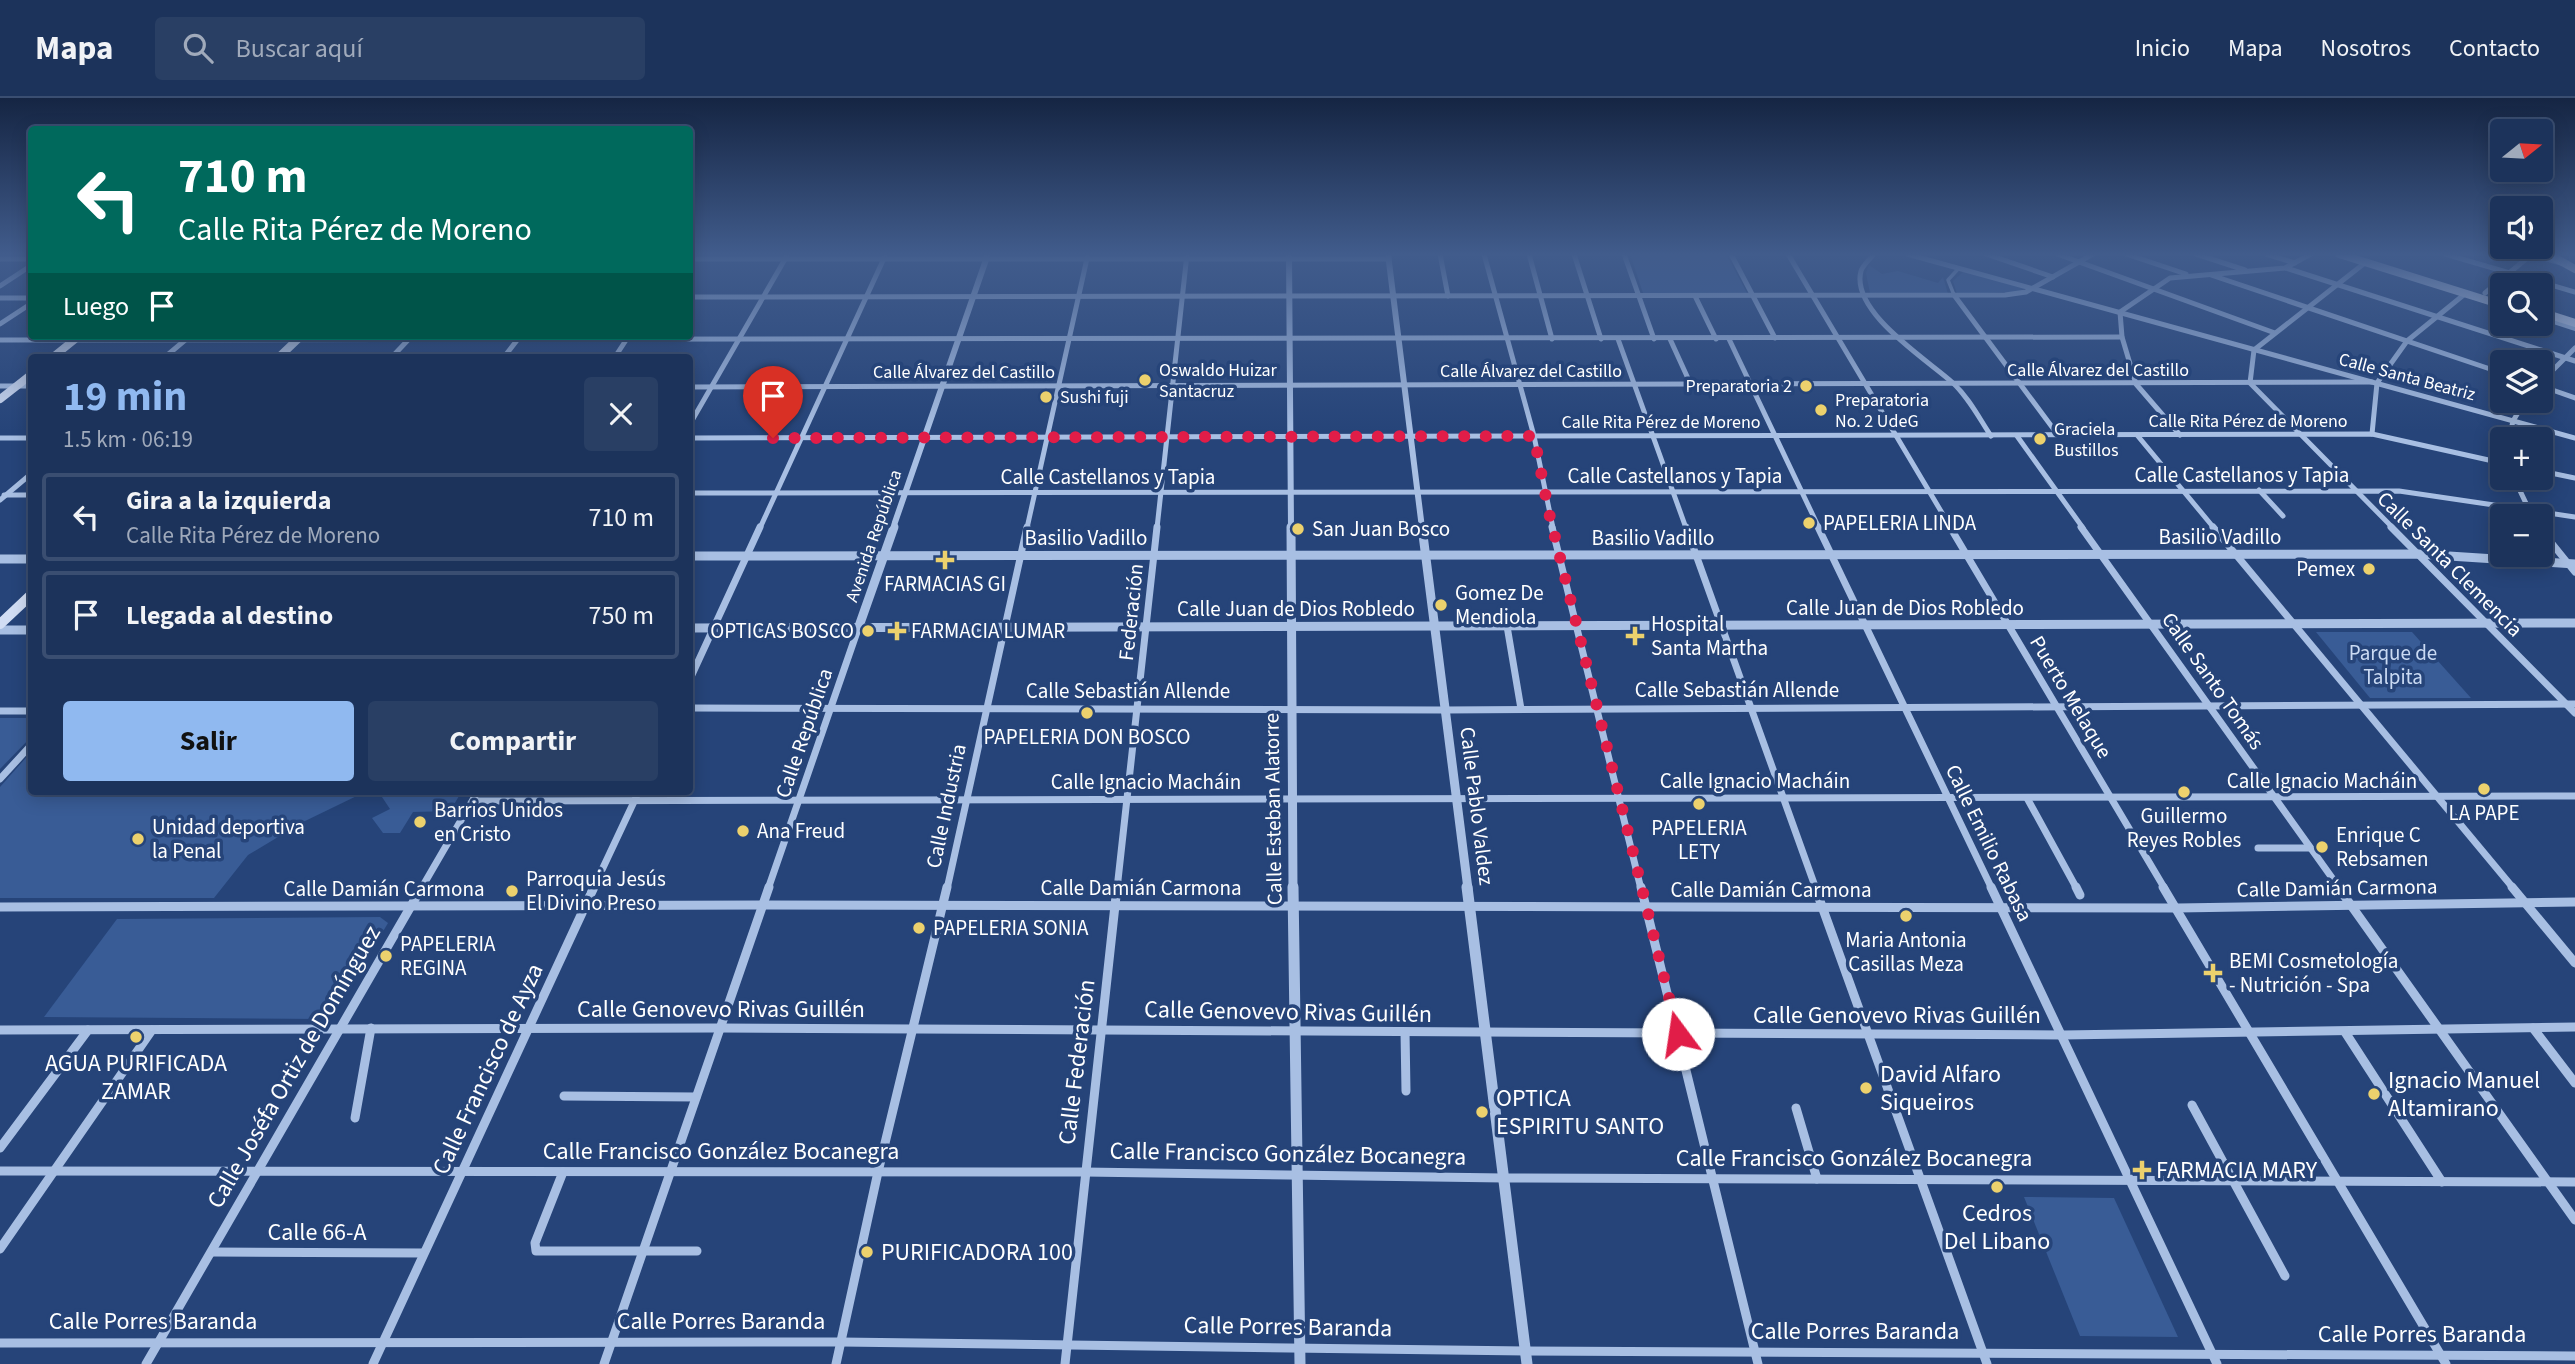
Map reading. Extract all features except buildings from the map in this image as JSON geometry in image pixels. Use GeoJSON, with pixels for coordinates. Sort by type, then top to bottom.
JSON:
{"type":"FeatureCollection","features":[{"type":"Feature","properties":{"kind":"main road"},"geometry":{"type":"LineString","coordinates":[[2553,318],[2575,324]]}},
{"type":"Feature","properties":{"kind":"main road"},"geometry":{"type":"LineString","coordinates":[[57,354],[74,340]]}},
{"type":"Feature","properties":{"kind":"main road"},"geometry":{"type":"LineString","coordinates":[[282,354],[297,340]]}},
{"type":"Feature","properties":{"kind":"main road"},"geometry":{"type":"LineString","coordinates":[[0,399],[28,377]]}},
{"type":"Feature","properties":{"kind":"main road"},"geometry":{"type":"LineString","coordinates":[[0,624],[28,598]]}},
{"type":"Feature","properties":{"kind":"street"},"geometry":{"type":"LineString","coordinates":[[0,324],[15,313]]}},
{"type":"Feature","properties":{"kind":"street"},"geometry":{"type":"LineString","coordinates":[[693,419],[754,313]]}},
{"type":"Feature","properties":{"kind":"street"},"geometry":{"type":"LineString","coordinates":[[693,672],[857,313]]}},
{"type":"Feature","properties":{"kind":"street","name":"Avenida República"},"geometry":{"type":"LineString","coordinates":[[858,629],[967,313]]}},
{"type":"Feature","properties":{"kind":"street","name":"Calle Industria"},"geometry":{"type":"LineString","coordinates":[[836,1364],[878,1172],[943,905],[1075,313]]}},
{"type":"Feature","properties":{"kind":"street","name":"Federación"},"geometry":{"type":"LineString","coordinates":[[1131,766],[1180,313]]}},
{"type":"Feature","properties":{"kind":"street","name":"Calle Esteban Alatorre"},"geometry":{"type":"LineString","coordinates":[[1289,313],[1293,906],[1297,1030],[1300,1364]]}},
{"type":"Feature","properties":{"kind":"street","name":"Calle Pablo Valdez"},"geometry":{"type":"LineString","coordinates":[[1395,313],[1527,1364]]}},
{"type":"Feature","properties":{"kind":"street"},"geometry":{"type":"LineString","coordinates":[[1499,313],[1534,436],[1544,492],[1758,1364]]}},
{"type":"Feature","properties":{"kind":"street"},"geometry":{"type":"LineString","coordinates":[[1546,313],[1552,339]]}},
{"type":"Feature","properties":{"kind":"street"},"geometry":{"type":"LineString","coordinates":[[1593,313],[1601,339]]}},
{"type":"Feature","properties":{"kind":"street"},"geometry":{"type":"LineString","coordinates":[[1645,313],[1654,339]]}},
{"type":"Feature","properties":{"kind":"street"},"geometry":{"type":"LineString","coordinates":[[1703,313],[1716,339]]}},
{"type":"Feature","properties":{"kind":"street"},"geometry":{"type":"LineString","coordinates":[[1762,313],[1775,338]]}},
{"type":"Feature","properties":{"kind":"street","name":"Puerto Melaque"},"geometry":{"type":"LineString","coordinates":[[1823,313],[2444,1359]]}},
{"type":"Feature","properties":{"kind":"street"},"geometry":{"type":"LineString","coordinates":[[1877,313],[1897,338],[1955,384],[1991,436]]}},
{"type":"Feature","properties":{"kind":"street"},"geometry":{"type":"LineString","coordinates":[[1967,313],[2058,435]]}},
{"type":"Feature","properties":{"kind":"street"},"geometry":{"type":"LineString","coordinates":[[2120,313],[2122,337],[2136,384],[2180,435]]}},
{"type":"Feature","properties":{"kind":"street","name":"Calle Santa Beatriz"},"geometry":{"type":"LineString","coordinates":[[2124,313],[2575,438]]}},
{"type":"Feature","properties":{"kind":"street"},"geometry":{"type":"LineString","coordinates":[[2219,313],[2275,332]]}},
{"type":"Feature","properties":{"kind":"street"},"geometry":{"type":"LineString","coordinates":[[2250,383],[2254,350],[2301,313]]}},
{"type":"Feature","properties":{"kind":"street"},"geometry":{"type":"LineString","coordinates":[[2323,313],[2490,369]]}},
{"type":"Feature","properties":{"kind":"street"},"geometry":{"type":"LineString","coordinates":[[2425,313],[2575,361]]}},
{"type":"Feature","properties":{"kind":"street"},"geometry":{"type":"LineString","coordinates":[[2372,434],[2375,382],[2407,341],[2442,313]]}},
{"type":"Feature","properties":{"kind":"street"},"geometry":{"type":"LineString","coordinates":[[693,339],[2122,337]]}},
{"type":"Feature","properties":{"kind":"street"},"geometry":{"type":"LineString","coordinates":[[0,340],[28,339]]}},
{"type":"Feature","properties":{"kind":"street"},"geometry":{"type":"LineString","coordinates":[[1618,339],[1985,1358]]}},
{"type":"Feature","properties":{"kind":"street"},"geometry":{"type":"LineString","coordinates":[[1670,339],[1690,385]]}},
{"type":"Feature","properties":{"kind":"street","name":"Calle Emilio Rabasa"},"geometry":{"type":"LineString","coordinates":[[1729,339],[1947,799],[2063,1035],[2214,1359]]}},
{"type":"Feature","properties":{"kind":"street"},"geometry":{"type":"LineString","coordinates":[[147,340],[240,340]]}},
{"type":"Feature","properties":{"kind":"street"},"geometry":{"type":"LineString","coordinates":[[394,354],[407,340]]}},
{"type":"Feature","properties":{"kind":"street"},"geometry":{"type":"LineString","coordinates":[[506,354],[517,340]]}},
{"type":"Feature","properties":{"kind":"street"},"geometry":{"type":"LineString","coordinates":[[168,354],[183,341]]}},
{"type":"Feature","properties":{"kind":"street"},"geometry":{"type":"LineString","coordinates":[[2553,370],[2575,348]]}},
{"type":"Feature","properties":{"kind":"street","name":"Calle Álvarez del Castillo"},"geometry":{"type":"LineString","coordinates":[[693,387],[2375,382]]}},
{"type":"Feature","properties":{"kind":"street","name":"Calle Santa Clemencia"},"geometry":{"type":"LineString","coordinates":[[2250,383],[2575,713]]}},
{"type":"Feature","properties":{"kind":"street"},"geometry":{"type":"LineString","coordinates":[[0,386],[28,386]]}},
{"type":"Feature","properties":{"kind":"street"},"geometry":{"type":"LineString","coordinates":[[2553,389],[2575,398]]}},
{"type":"Feature","properties":{"kind":"street"},"geometry":{"type":"LineString","coordinates":[[2512,427],[2518,413]]}},
{"type":"Feature","properties":{"kind":"street","name":"Calle Rita Pérez de Moreno"},"geometry":{"type":"LineString","coordinates":[[693,438],[2372,434],[2490,460]]}},
{"type":"Feature","properties":{"kind":"street"},"geometry":{"type":"LineString","coordinates":[[2137,435],[2574,961]]}},
{"type":"Feature","properties":{"kind":"street","name":"Calle Santo Tomás"},"geometry":{"type":"LineString","coordinates":[[2017,436],[2575,1220]]}},
{"type":"Feature","properties":{"kind":"street"},"geometry":{"type":"LineString","coordinates":[[0,438],[28,438]]}},
{"type":"Feature","properties":{"kind":"street"},"geometry":{"type":"LineString","coordinates":[[2553,473],[2575,478]]}},
{"type":"Feature","properties":{"kind":"street"},"geometry":{"type":"LineString","coordinates":[[2,496],[28,476]]}},
{"type":"Feature","properties":{"kind":"street","name":"Calle Castellanos y Tapia"},"geometry":{"type":"LineString","coordinates":[[693,493],[2356,490],[2409,491],[2494,504]]}},
{"type":"Feature","properties":{"kind":"street"},"geometry":{"type":"LineString","coordinates":[[2259,491],[2283,516]]}},
{"type":"Feature","properties":{"kind":"street"},"geometry":{"type":"LineString","coordinates":[[2,496],[28,495]]}},
{"type":"Feature","properties":{"kind":"street","name":"Calle Castellanos y Tapia"},"geometry":{"type":"LineString","coordinates":[[2553,513],[2575,517]]}},
{"type":"Feature","properties":{"kind":"street"},"geometry":{"type":"LineString","coordinates":[[2553,544],[2575,572]]}},
{"type":"Feature","properties":{"kind":"street","name":"Basilio Vadillo"},"geometry":{"type":"LineString","coordinates":[[693,556],[2418,554],[2571,564]]}},
{"type":"Feature","properties":{"kind":"street"},"geometry":{"type":"LineString","coordinates":[[0,559],[28,559]]}},
{"type":"Feature","properties":{"kind":"street","name":"Calle Juan de Dios Robledo"},"geometry":{"type":"LineString","coordinates":[[693,628],[2575,623]]}},
{"type":"Feature","properties":{"kind":"street"},"geometry":{"type":"LineString","coordinates":[[1507,626],[1521,709]]}},
{"type":"Feature","properties":{"kind":"street","name":"Calle República"},"geometry":{"type":"LineString","coordinates":[[604,1364],[858,629]]}},
{"type":"Feature","properties":{"kind":"street"},"geometry":{"type":"LineString","coordinates":[[0,630],[28,630]]}},
{"type":"Feature","properties":{"kind":"street","name":"Calle Sebastián Allende"},"geometry":{"type":"LineString","coordinates":[[693,708],[1445,710],[2575,704]]}},
{"type":"Feature","properties":{"kind":"street"},"geometry":{"type":"LineString","coordinates":[[0,711],[28,711]]}},
{"type":"Feature","properties":{"kind":"street"},"geometry":{"type":"LineString","coordinates":[[0,779],[28,748]]}},
{"type":"Feature","properties":{"kind":"street","name":"Calle Federación"},"geometry":{"type":"LineString","coordinates":[[1065,1364],[1131,766]]}},
{"type":"Feature","properties":{"kind":"street","name":"Calle Joséfa Ortiz de Domínguez"},"geometry":{"type":"LineString","coordinates":[[146,1364],[476,795]]}},
{"type":"Feature","properties":{"kind":"street","name":"Calle Francisco de Ayza"},"geometry":{"type":"LineString","coordinates":[[373,1364],[637,795]]}},
{"type":"Feature","properties":{"kind":"street","name":"Calle Ignacio Macháin"},"geometry":{"type":"LineString","coordinates":[[473,801],[2276,799],[2575,796]]}},
{"type":"Feature","properties":{"kind":"street"},"geometry":{"type":"LineString","coordinates":[[2027,798],[2080,895]]}},
{"type":"Feature","properties":{"kind":"street"},"geometry":{"type":"LineString","coordinates":[[2258,848],[2310,848]]}},
{"type":"Feature","properties":{"kind":"street","name":"Calle Damián Carmona"},"geometry":{"type":"LineString","coordinates":[[0,907],[943,905],[2002,909],[2575,902]]}},
{"type":"Feature","properties":{"kind":"street","name":"Calle Genovevo Rivas Guillén"},"geometry":{"type":"LineString","coordinates":[[0,1030],[912,1028],[1486,1034],[1868,1032],[2063,1035],[2575,1027]]}},
{"type":"Feature","properties":{"kind":"street"},"geometry":{"type":"LineString","coordinates":[[355,1118],[371,1028]]}},
{"type":"Feature","properties":{"kind":"street"},"geometry":{"type":"LineString","coordinates":[[2532,1028],[2575,1083]]}},
{"type":"Feature","properties":{"kind":"street"},"geometry":{"type":"LineString","coordinates":[[0,1148],[88,1030]]}},
{"type":"Feature","properties":{"kind":"street"},"geometry":{"type":"LineString","coordinates":[[0,1249],[152,1030]]}},
{"type":"Feature","properties":{"kind":"street"},"geometry":{"type":"LineString","coordinates":[[1405,1032],[1406,1091]]}},
{"type":"Feature","properties":{"kind":"street"},"geometry":{"type":"LineString","coordinates":[[2345,1032],[2442,1182]]}},
{"type":"Feature","properties":{"kind":"street"},"geometry":{"type":"LineString","coordinates":[[564,1096],[696,1097]]}},
{"type":"Feature","properties":{"kind":"street"},"geometry":{"type":"LineString","coordinates":[[2192,1105],[2285,1276]]}},
{"type":"Feature","properties":{"kind":"street"},"geometry":{"type":"LineString","coordinates":[[1796,1108],[1817,1179]]}},
{"type":"Feature","properties":{"kind":"street","name":"Calle Francisco González Bocanegra"},"geometry":{"type":"LineString","coordinates":[[0,1171],[1085,1172],[1504,1178],[2130,1178],[2575,1182]]}},
{"type":"Feature","properties":{"kind":"street"},"geometry":{"type":"LineString","coordinates":[[563,1172],[535,1243],[536,1251],[697,1251]]}},
{"type":"Feature","properties":{"kind":"street","name":"Calle 66-A"},"geometry":{"type":"LineString","coordinates":[[212,1252],[423,1253]]}},
{"type":"Feature","properties":{"kind":"street","name":"Calle Porres Baranda"},"geometry":{"type":"LineString","coordinates":[[0,1343],[841,1342],[1755,1352],[1985,1358],[2444,1359],[2575,1356]]}},
{"type":"Feature","properties":{"kind":"green space","name":"Parque de Talpita"},"geometry":{"type":"Polygon","coordinates":[[[2316,632],[2412,632],[2471,698],[2370,698],[2316,632]]]}},
{"type":"Feature","properties":{"kind":"green space"},"geometry":{"type":"Polygon","coordinates":[[[0,718],[28,718],[28,740],[0,769],[0,718]]]}},
{"type":"Feature","properties":{"kind":"green space","name":"Unidad deportiva la Penal"},"geometry":{"type":"Polygon","coordinates":[[[28,755],[28,795],[359,795],[303,822],[248,855],[214,898],[0,898],[0,787],[28,755]]]}},
{"type":"Feature","properties":{"kind":"green space"},"geometry":{"type":"Polygon","coordinates":[[[381,795],[460,795],[450,811],[413,812],[400,833],[383,833],[372,818],[390,809],[381,795]]]}},
{"type":"Feature","properties":{"kind":"green space"},"geometry":{"type":"Polygon","coordinates":[[[380,917],[388,923],[336,1011],[323,1019],[44,1017],[117,919],[380,917]]]}},
{"type":"Feature","properties":{"kind":"green space"},"geometry":{"type":"Polygon","coordinates":[[[2024,1197],[2114,1198],[2178,1337],[2080,1336],[2024,1197]]]}},
{"type":"Feature","properties":{"kind":"place","name":"Oswaldo Huizar Santacruz"},"geometry":{"type":"Point","coordinates":[1145,380]}},
{"type":"Feature","properties":{"kind":"place","name":"Preparatoria 2"},"geometry":{"type":"Point","coordinates":[1806,386]}},
{"type":"Feature","properties":{"kind":"place","name":"Sushi fuji"},"geometry":{"type":"Point","coordinates":[1046,397]}},
{"type":"Feature","properties":{"kind":"place","name":"Preparatoria No. 2 UdeG"},"geometry":{"type":"Point","coordinates":[1821,410]}},
{"type":"Feature","properties":{"kind":"place","name":"Graciela Bustillos"},"geometry":{"type":"Point","coordinates":[2040,439]}},
{"type":"Feature","properties":{"kind":"place","name":"PAPELERIA LINDA"},"geometry":{"type":"Point","coordinates":[1809,523]}},
{"type":"Feature","properties":{"kind":"place","name":"San Juan Bosco"},"geometry":{"type":"Point","coordinates":[1298,529]}},
{"type":"Feature","properties":{"kind":"place","name":"FARMACIAS GI"},"geometry":{"type":"Point","coordinates":[945,560]}},
{"type":"Feature","properties":{"kind":"place","name":"Pemex"},"geometry":{"type":"Point","coordinates":[2369,569]}},
{"type":"Feature","properties":{"kind":"place","name":"Gomez De Mendiola"},"geometry":{"type":"Point","coordinates":[1441,605]}},
{"type":"Feature","properties":{"kind":"place","name":"OPTICAS BOSCO"},"geometry":{"type":"Point","coordinates":[868,631]}},
{"type":"Feature","properties":{"kind":"place","name":"FARMACIA LUMAR"},"geometry":{"type":"Point","coordinates":[897,631]}},
{"type":"Feature","properties":{"kind":"place","name":"Hospital Santa Martha"},"geometry":{"type":"Point","coordinates":[1635,636]}},
{"type":"Feature","properties":{"kind":"place","name":"PAPELERIA DON BOSCO"},"geometry":{"type":"Point","coordinates":[1087,713]}},
{"type":"Feature","properties":{"kind":"place","name":"LA PAPE"},"geometry":{"type":"Point","coordinates":[2484,789]}},
{"type":"Feature","properties":{"kind":"place","name":"Guillermo Reyes Robles"},"geometry":{"type":"Point","coordinates":[2184,792]}},
{"type":"Feature","properties":{"kind":"place","name":"PAPELERIA LETY"},"geometry":{"type":"Point","coordinates":[1699,804]}},
{"type":"Feature","properties":{"kind":"place","name":"Barrios Unidos en Cristo"},"geometry":{"type":"Point","coordinates":[420,822]}},
{"type":"Feature","properties":{"kind":"place","name":"Ana Freud"},"geometry":{"type":"Point","coordinates":[743,831]}},
{"type":"Feature","properties":{"kind":"place","name":"Unidad deportiva la Penal"},"geometry":{"type":"Point","coordinates":[138,839]}},
{"type":"Feature","properties":{"kind":"place","name":"Enrique C Rebsamen"},"geometry":{"type":"Point","coordinates":[2322,847]}},
{"type":"Feature","properties":{"kind":"place","name":"Parroquia Jesús El Divino Preso"},"geometry":{"type":"Point","coordinates":[512,891]}},
{"type":"Feature","properties":{"kind":"place","name":"Maria Antonia Casillas Meza"},"geometry":{"type":"Point","coordinates":[1906,916]}},
{"type":"Feature","properties":{"kind":"place","name":"PAPELERIA SONIA"},"geometry":{"type":"Point","coordinates":[919,928]}},
{"type":"Feature","properties":{"kind":"place","name":"PAPELERIA REGINA"},"geometry":{"type":"Point","coordinates":[386,956]}},
{"type":"Feature","properties":{"kind":"place","name":"BEMI Cosmetología - Nutrición - Spa"},"geometry":{"type":"Point","coordinates":[2213,973]}},
{"type":"Feature","properties":{"kind":"place","name":"AGUA PURIFICADA ZAMAR"},"geometry":{"type":"Point","coordinates":[136,1037]}},
{"type":"Feature","properties":{"kind":"place","name":"David Alfaro Siqueiros"},"geometry":{"type":"Point","coordinates":[1866,1088]}},
{"type":"Feature","properties":{"kind":"place","name":"Ignacio Manuel Altamirano"},"geometry":{"type":"Point","coordinates":[2374,1094]}},
{"type":"Feature","properties":{"kind":"place","name":"OPTICA ESPIRITU SANTO"},"geometry":{"type":"Point","coordinates":[1482,1112]}},
{"type":"Feature","properties":{"kind":"place","name":"FARMACIA MARY"},"geometry":{"type":"Point","coordinates":[2142,1170]}},
{"type":"Feature","properties":{"kind":"place","name":"Cedros Del Libano"},"geometry":{"type":"Point","coordinates":[1997,1187]}},
{"type":"Feature","properties":{"kind":"place","name":"PURIFICADORA 100"},"geometry":{"type":"Point","coordinates":[867,1252]}},
{"type":"Feature","properties":{"kind":"route"},"geometry":{"type":"LineString","coordinates":[[773,438],[1534,436],[1549,513],[1678,1034]]}}]}
